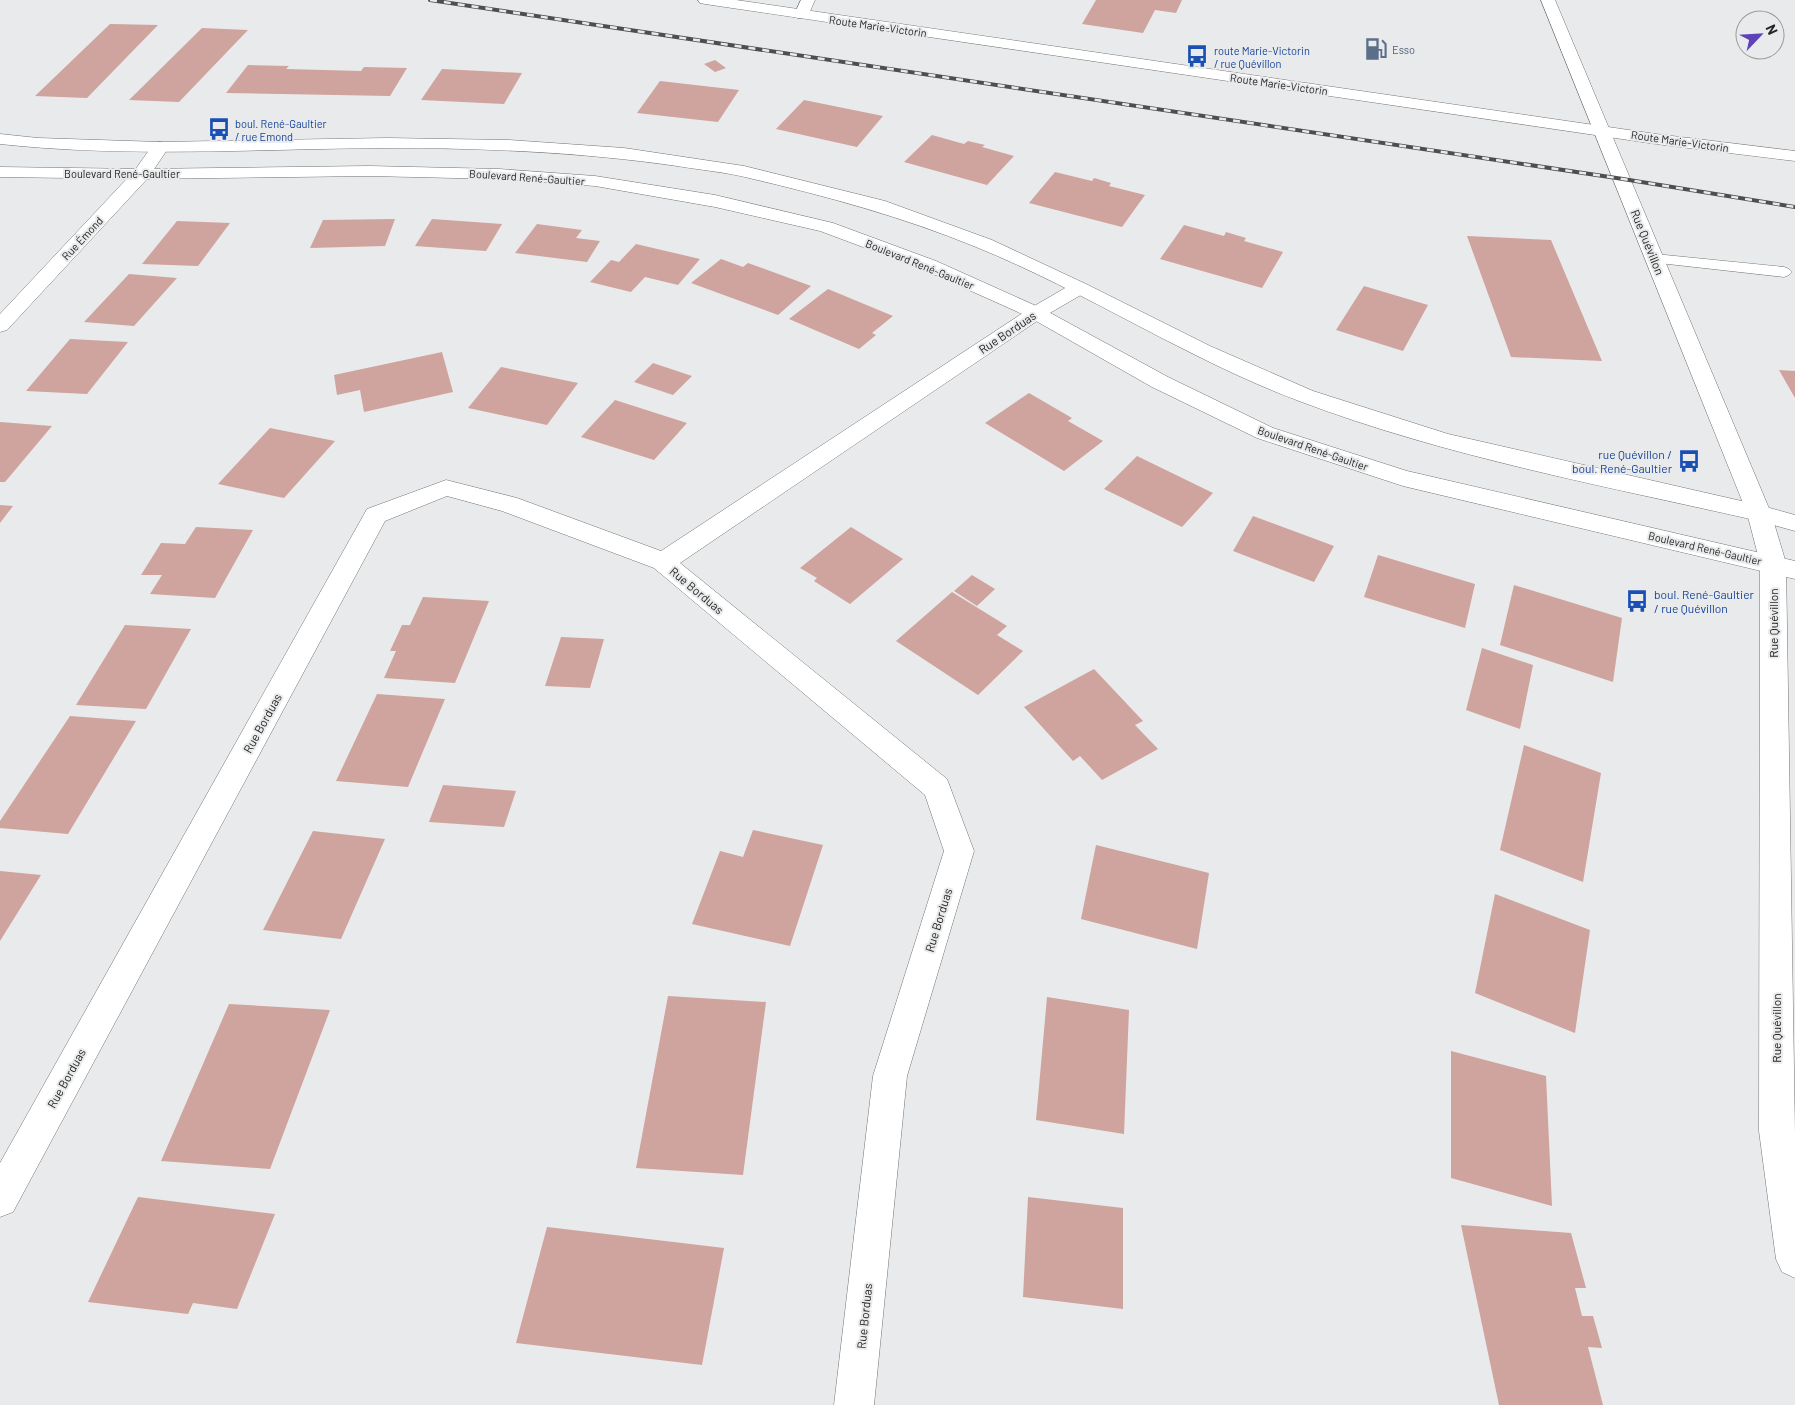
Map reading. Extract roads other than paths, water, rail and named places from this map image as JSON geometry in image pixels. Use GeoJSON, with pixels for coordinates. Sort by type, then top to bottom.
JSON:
{"type":"FeatureCollection","features":[{"type":"Feature","properties":{"kind":"street","name":"Route Marie-Victorin"},"geometry":{"type":"LineString","coordinates":[[705,0],[805,7],[1603,131],[1795,156]]}},
{"type":"Feature","properties":{"kind":"street","name":"Rue Quévillon"},"geometry":{"type":"LineString","coordinates":[[1548,0],[1759,512],[1784,566],[1786,1134],[1795,1259]]}},
{"type":"Feature","properties":{"kind":"street"},"geometry":{"type":"LineString","coordinates":[[0,139],[38,144],[160,147],[387,143],[509,145],[624,153],[744,171],[878,205],[985,244],[1079,288],[1203,351],[1305,396],[1444,441],[1759,512],[1795,522]]}},
{"type":"Feature","properties":{"kind":"street","name":"Rue Émond"},"geometry":{"type":"LineString","coordinates":[[0,326],[142,174],[160,147]]}},
{"type":"Feature","properties":{"kind":"street","name":"Boulevard René-Gaultier"},"geometry":{"type":"LineString","coordinates":[[0,172],[142,174],[370,171],[499,174],[595,181],[716,201],[826,227],[929,264],[1036,313],[1160,382],[1265,433],[1403,478],[1784,566]]}},
{"type":"Feature","properties":{"kind":"street","name":"Rue Borduas"},"geometry":{"type":"LineString","coordinates":[[664,562],[1036,313],[1079,288]]}},
{"type":"Feature","properties":{"kind":"street","name":"Rue Borduas"},"geometry":{"type":"LineString","coordinates":[[0,1199],[376,515],[446,488],[509,504],[664,562],[937,788],[959,851],[890,1076],[854,1405]]}},
{"type":"Feature","properties":{"kind":"lane"},"geometry":{"type":"LineString","coordinates":[[1655,259],[1784,272]]}},
{"type":"Feature","properties":{"kind":"railway"},"geometry":{"type":"LineString","coordinates":[[430,0],[1623,179],[1795,207]]}},
{"type":"Feature","properties":{"kind":"place","name":"Esso"},"geometry":{"type":"Point","coordinates":[1376,49]}},
{"type":"Feature","properties":{"kind":"place","name":"route Marie-Victorin / rue Quévillon"},"geometry":{"type":"Point","coordinates":[1197,56]}},
{"type":"Feature","properties":{"kind":"place","name":"boul. René-Gaultier / rue Emond"},"geometry":{"type":"Point","coordinates":[219,129]}},
{"type":"Feature","properties":{"kind":"place","name":"rue Quévillon / boul. René-Gaultier"},"geometry":{"type":"Point","coordinates":[1689,461]}},
{"type":"Feature","properties":{"kind":"place","name":"boul. René-Gaultier / rue Quévillon"},"geometry":{"type":"Point","coordinates":[1637,601]}}]}
